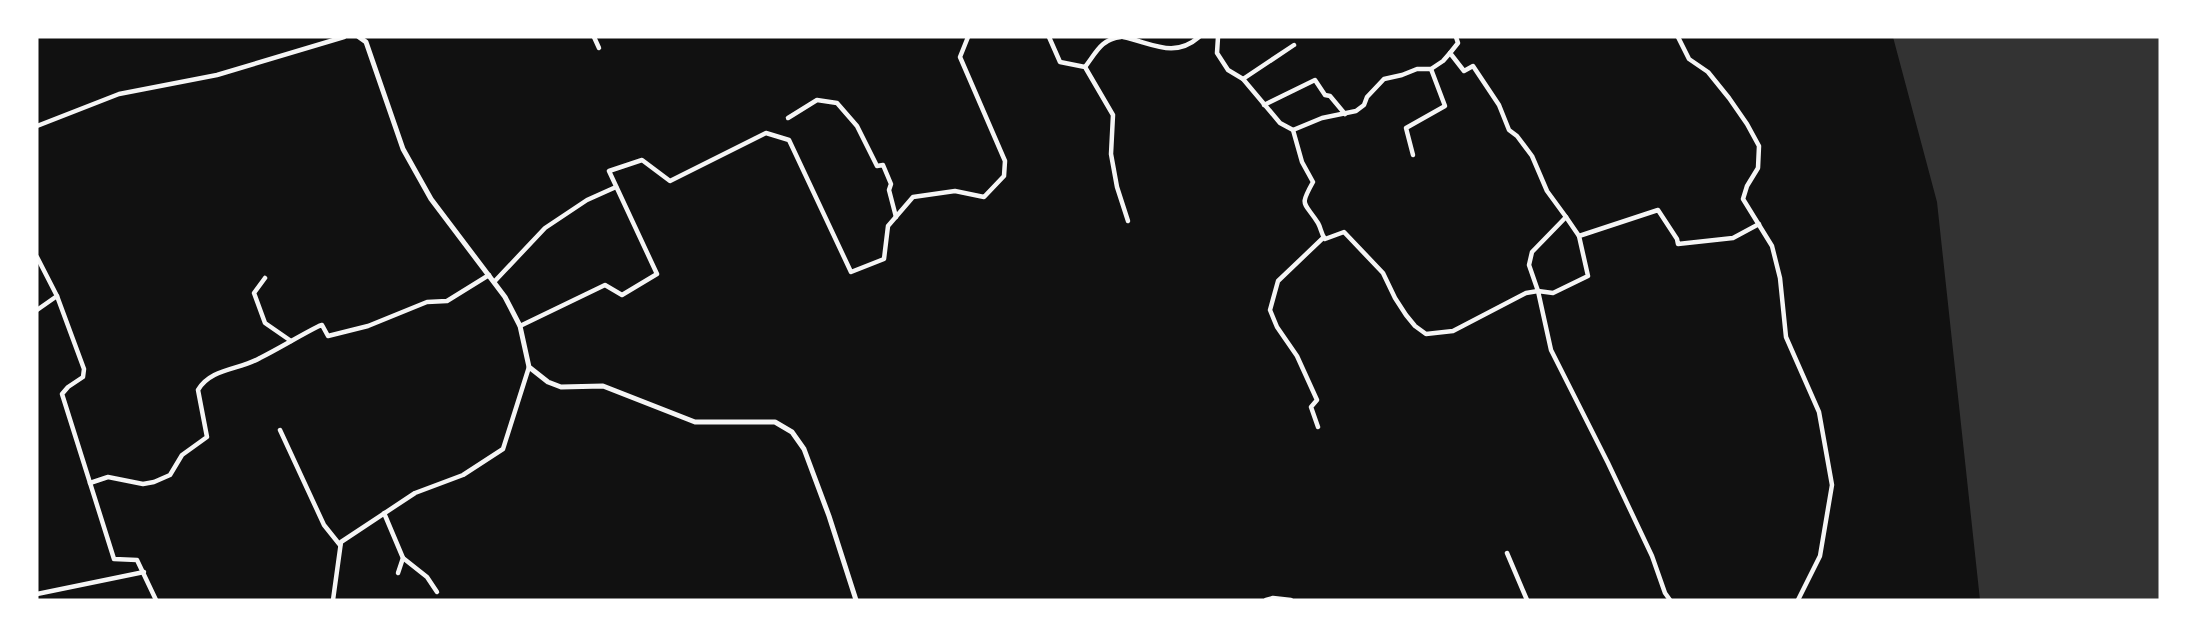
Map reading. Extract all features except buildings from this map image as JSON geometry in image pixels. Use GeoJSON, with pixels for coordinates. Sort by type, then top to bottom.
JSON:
{"type":"FeatureCollection","features":[{"type":"Feature","properties":{"kind":"main road"},"geometry":{"type":"LineString","coordinates":[[359,37],[366,42],[403,149],[431,200],[505,296],[520,326],[529,367],[537,375],[561,387],[603,386],[695,422],[775,422],[792,432],[804,449],[856,600]]}},
{"type":"Feature","properties":{"kind":"street"},"geometry":{"type":"LineString","coordinates":[[37,125],[119,94],[217,75],[344,37]]}},
{"type":"Feature","properties":{"kind":"street"},"geometry":{"type":"LineString","coordinates":[[594,37],[599,48]]}},
{"type":"Feature","properties":{"kind":"street"},"geometry":{"type":"LineString","coordinates":[[520,326],[606,285],[622,295],[657,274],[609,171],[642,160],[670,181],[766,133],[789,140],[851,271],[884,259],[888,226],[914,197],[955,191],[984,197],[1004,176],[1005,161],[960,57],[968,37]]}},
{"type":"Feature","properties":{"kind":"street"},"geometry":{"type":"LineString","coordinates":[[1049,37],[1060,62],[1086,67]]}},
{"type":"Feature","properties":{"kind":"street"},"geometry":{"type":"LineString","coordinates":[[1086,67],[1096,48],[1112,38],[1122,37],[1170,50],[1189,46],[1199,37]]}},
{"type":"Feature","properties":{"kind":"street"},"geometry":{"type":"LineString","coordinates":[[1217,37],[1217,53],[1228,70],[1244,79],[1280,123],[1293,130],[1302,162],[1313,182],[1303,200],[1323,237]]}},
{"type":"Feature","properties":{"kind":"street"},"geometry":{"type":"LineString","coordinates":[[1293,130],[1322,118],[1345,114],[1364,105],[1367,97],[1384,79],[1416,69],[1431,69],[1443,61],[1458,43],[1456,37]]}},
{"type":"Feature","properties":{"kind":"street"},"geometry":{"type":"LineString","coordinates":[[1678,37],[1689,59],[1708,72],[1728,97],[1759,146],[1758,168],[1747,186],[1743,200],[1772,246],[1780,278],[1786,337],[1819,412],[1832,485],[1821,556],[1798,600]]}},
{"type":"Feature","properties":{"kind":"street"},"geometry":{"type":"LineString","coordinates":[[1244,79],[1294,45]]}},
{"type":"Feature","properties":{"kind":"street"},"geometry":{"type":"LineString","coordinates":[[1323,237],[1325,239],[1344,232],[1383,273],[1406,315],[1426,334],[1453,331],[1526,293],[1553,293],[1588,276],[1580,236],[1547,191],[1532,156],[1517,135],[1509,130],[1499,105],[1473,66],[1464,71],[1450,53]]}},
{"type":"Feature","properties":{"kind":"street"},"geometry":{"type":"LineString","coordinates":[[1086,67],[1112,115],[1111,154],[1116,187],[1128,221]]}},
{"type":"Feature","properties":{"kind":"street"},"geometry":{"type":"LineString","coordinates":[[1413,155],[1406,128],[1445,106],[1431,69]]}},
{"type":"Feature","properties":{"kind":"street"},"geometry":{"type":"LineString","coordinates":[[1264,105],[1315,80],[1325,95],[1330,96],[1345,114]]}},
{"type":"Feature","properties":{"kind":"street"},"geometry":{"type":"LineString","coordinates":[[788,118],[817,100],[837,103],[858,126],[877,166],[883,165],[891,184],[889,190],[896,217]]}},
{"type":"Feature","properties":{"kind":"street"},"geometry":{"type":"LineString","coordinates":[[494,282],[545,228],[587,200],[616,187]]}},
{"type":"Feature","properties":{"kind":"street"},"geometry":{"type":"LineString","coordinates":[[1580,236],[1658,210],[1678,239],[1678,244],[1733,238],[1759,224]]}},
{"type":"Feature","properties":{"kind":"street"},"geometry":{"type":"LineString","coordinates":[[1566,217],[1532,251],[1530,265],[1551,350],[1608,463],[1670,600]]}},
{"type":"Feature","properties":{"kind":"street"},"geometry":{"type":"LineString","coordinates":[[1318,427],[1311,407],[1317,400],[1297,356],[1270,310],[1278,281],[1323,237]]}},
{"type":"Feature","properties":{"kind":"street"},"geometry":{"type":"LineString","coordinates":[[37,257],[57,296],[84,369],[83,377],[62,394],[114,559],[138,560],[156,600]]}},
{"type":"Feature","properties":{"kind":"street"},"geometry":{"type":"LineString","coordinates":[[90,483],[108,477],[143,484],[170,475],[182,455],[207,437],[198,390],[203,381],[215,374],[258,360],[318,326],[322,325],[328,336],[368,326],[427,302],[447,301],[489,275]]}},
{"type":"Feature","properties":{"kind":"street"},"geometry":{"type":"LineString","coordinates":[[265,278],[254,293],[265,323],[291,341]]}},
{"type":"Feature","properties":{"kind":"street"},"geometry":{"type":"LineString","coordinates":[[37,310],[57,296]]}},
{"type":"Feature","properties":{"kind":"street"},"geometry":{"type":"LineString","coordinates":[[332,600],[341,542],[415,493],[463,475],[503,449],[529,367]]}},
{"type":"Feature","properties":{"kind":"street"},"geometry":{"type":"LineString","coordinates":[[280,430],[324,525],[340,545]]}},
{"type":"Feature","properties":{"kind":"street"},"geometry":{"type":"LineString","coordinates":[[384,513],[403,558],[428,577],[437,592]]}},
{"type":"Feature","properties":{"kind":"street"},"geometry":{"type":"LineString","coordinates":[[1507,553],[1527,600]]}},
{"type":"Feature","properties":{"kind":"street"},"geometry":{"type":"LineString","coordinates":[[398,573],[403,558]]}},
{"type":"Feature","properties":{"kind":"street"},"geometry":{"type":"LineString","coordinates":[[37,594],[144,572]]}},
{"type":"Feature","properties":{"kind":"street"},"geometry":{"type":"LineString","coordinates":[[1266,600],[1291,600]]}},
{"type":"Feature","properties":{"kind":"shaded area"},"geometry":{"type":"Polygon","coordinates":[[[1893,37],[2160,37],[2160,600],[1980,600],[1937,202],[1893,37]]]}}]}
